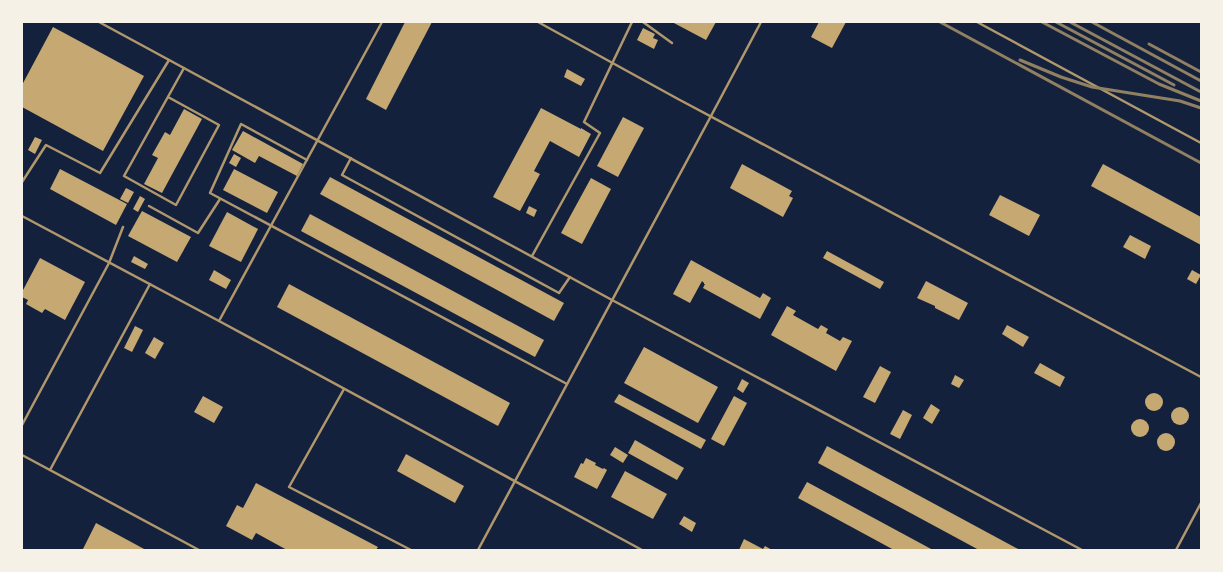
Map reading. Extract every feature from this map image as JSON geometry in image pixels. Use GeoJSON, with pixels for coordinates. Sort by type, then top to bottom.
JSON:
{"type":"FeatureCollection","features":[{"type":"Feature","properties":{"kind":"lane"},"geometry":{"type":"LineString","coordinates":[[99,22],[612,300],[1082,550]]}},
{"type":"Feature","properties":{"kind":"lane"},"geometry":{"type":"LineString","coordinates":[[219,321],[382,22]]}},
{"type":"Feature","properties":{"kind":"lane"},"geometry":{"type":"LineString","coordinates":[[538,22],[711,116],[1201,377]]}},
{"type":"Feature","properties":{"kind":"lane"},"geometry":{"type":"LineString","coordinates":[[532,256],[600,133],[584,122],[632,22]]}},
{"type":"Feature","properties":{"kind":"lane"},"geometry":{"type":"LineString","coordinates":[[643,22],[672,43]]}},
{"type":"Feature","properties":{"kind":"lane"},"geometry":{"type":"LineString","coordinates":[[478,550],[761,22]]}},
{"type":"Feature","properties":{"kind":"lane"},"geometry":{"type":"LineString","coordinates":[[977,22],[1201,143]]}},
{"type":"Feature","properties":{"kind":"lane"},"geometry":{"type":"LineString","coordinates":[[22,182],[46,145],[100,173],[169,60]]}},
{"type":"Feature","properties":{"kind":"lane"},"geometry":{"type":"LineString","coordinates":[[168,97],[220,126],[176,205],[124,176],[184,68]]}},
{"type":"Feature","properties":{"kind":"lane"},"geometry":{"type":"LineString","coordinates":[[307,160],[241,124],[210,193],[567,384]]}},
{"type":"Feature","properties":{"kind":"lane"},"geometry":{"type":"LineString","coordinates":[[351,158],[342,175],[524,274],[559,293],[570,277]]}},
{"type":"Feature","properties":{"kind":"lane"},"geometry":{"type":"LineString","coordinates":[[149,206],[198,233],[220,199]]}},
{"type":"Feature","properties":{"kind":"lane"},"geometry":{"type":"LineString","coordinates":[[22,216],[642,550]]}},
{"type":"Feature","properties":{"kind":"lane"},"geometry":{"type":"LineString","coordinates":[[22,426],[109,263],[123,227]]}},
{"type":"Feature","properties":{"kind":"lane"},"geometry":{"type":"LineString","coordinates":[[50,470],[150,284]]}},
{"type":"Feature","properties":{"kind":"lane"},"geometry":{"type":"LineString","coordinates":[[344,389],[288,487],[411,550]]}},
{"type":"Feature","properties":{"kind":"lane"},"geometry":{"type":"LineString","coordinates":[[22,455],[199,550]]}},
{"type":"Feature","properties":{"kind":"lane"},"geometry":{"type":"LineString","coordinates":[[1176,550],[1201,503]]}},
{"type":"Feature","properties":{"kind":"building"},"geometry":{"type":"Polygon","coordinates":[[[405,22],[432,22],[386,110],[366,99],[405,22]]]}},
{"type":"Feature","properties":{"kind":"building"},"geometry":{"type":"Polygon","coordinates":[[[672,22],[716,22],[706,40],[672,22]]]}},
{"type":"Feature","properties":{"kind":"building"},"geometry":{"type":"Polygon","coordinates":[[[819,22],[846,22],[832,48],[811,37],[819,22]]]}},
{"type":"Feature","properties":{"kind":"building"},"geometry":{"type":"Polygon","coordinates":[[[53,27],[144,76],[103,151],[22,107],[22,85],[53,27]]]}},
{"type":"Feature","properties":{"kind":"building"},"geometry":{"type":"Polygon","coordinates":[[[643,28],[655,34],[653,38],[658,40],[654,49],[637,40],[643,28]]]}},
{"type":"Feature","properties":{"kind":"building"},"geometry":{"type":"Polygon","coordinates":[[[567,69],[585,79],[581,86],[564,77],[567,69]]]}},
{"type":"Feature","properties":{"kind":"building"},"geometry":{"type":"Polygon","coordinates":[[[541,108],[591,134],[579,157],[550,141],[534,171],[540,174],[520,211],[493,197],[541,108]]]}},
{"type":"Feature","properties":{"kind":"building"},"geometry":{"type":"Polygon","coordinates":[[[184,109],[202,119],[162,193],[144,184],[158,158],[152,155],[165,132],[170,135],[184,109]]]}},
{"type":"Feature","properties":{"kind":"building"},"geometry":{"type":"Polygon","coordinates":[[[623,117],[644,128],[618,177],[597,166],[623,117]]]}},
{"type":"Feature","properties":{"kind":"building"},"geometry":{"type":"Polygon","coordinates":[[[243,131],[303,164],[297,176],[259,156],[255,163],[232,150],[243,131]]]}},
{"type":"Feature","properties":{"kind":"building"},"geometry":{"type":"Polygon","coordinates":[[[35,137],[42,140],[35,154],[28,150],[35,137]]]}},
{"type":"Feature","properties":{"kind":"building"},"geometry":{"type":"Polygon","coordinates":[[[234,154],[241,158],[236,167],[229,163],[234,154]]]}},
{"type":"Feature","properties":{"kind":"building"},"geometry":{"type":"Polygon","coordinates":[[[742,164],[792,191],[789,196],[793,198],[783,217],[730,188],[742,164]]]}},
{"type":"Feature","properties":{"kind":"building"},"geometry":{"type":"Polygon","coordinates":[[[1103,164],[1201,217],[1201,245],[1091,186],[1103,164]]]}},
{"type":"Feature","properties":{"kind":"building"},"geometry":{"type":"Polygon","coordinates":[[[60,169],[127,204],[116,225],[50,189],[60,169]]]}},
{"type":"Feature","properties":{"kind":"building"},"geometry":{"type":"Polygon","coordinates":[[[234,169],[278,192],[267,213],[223,190],[234,169]]]}},
{"type":"Feature","properties":{"kind":"building"},"geometry":{"type":"Polygon","coordinates":[[[330,177],[564,303],[554,321],[320,194],[330,177]]]}},
{"type":"Feature","properties":{"kind":"building"},"geometry":{"type":"Polygon","coordinates":[[[591,178],[611,189],[582,244],[561,233],[591,178]]]}},
{"type":"Feature","properties":{"kind":"building"},"geometry":{"type":"Polygon","coordinates":[[[126,188],[134,192],[128,203],[120,199],[126,188]]]}},
{"type":"Feature","properties":{"kind":"building"},"geometry":{"type":"Polygon","coordinates":[[[1000,195],[1040,215],[1029,236],[989,215],[1000,195]]]}},
{"type":"Feature","properties":{"kind":"building"},"geometry":{"type":"Polygon","coordinates":[[[140,196],[145,199],[138,212],[133,209],[140,196]]]}},
{"type":"Feature","properties":{"kind":"building"},"geometry":{"type":"Polygon","coordinates":[[[529,206],[537,210],[534,217],[526,213],[529,206]]]}},
{"type":"Feature","properties":{"kind":"building"},"geometry":{"type":"Polygon","coordinates":[[[142,211],[191,237],[177,262],[128,236],[142,211]]]}},
{"type":"Feature","properties":{"kind":"building"},"geometry":{"type":"Polygon","coordinates":[[[227,212],[258,229],[241,262],[209,246],[227,212]]]}},
{"type":"Feature","properties":{"kind":"building"},"geometry":{"type":"Polygon","coordinates":[[[310,214],[544,340],[535,357],[301,231],[310,214]]]}},
{"type":"Feature","properties":{"kind":"building"},"geometry":{"type":"Polygon","coordinates":[[[1130,235],[1151,246],[1145,259],[1123,247],[1130,235]]]}},
{"type":"Feature","properties":{"kind":"building"},"geometry":{"type":"Polygon","coordinates":[[[827,251],[884,282],[880,289],[823,258],[827,251]]]}},
{"type":"Feature","properties":{"kind":"building"},"geometry":{"type":"Polygon","coordinates":[[[134,256],[148,264],[145,269],[131,262],[134,256]]]}},
{"type":"Feature","properties":{"kind":"building"},"geometry":{"type":"Polygon","coordinates":[[[40,258],[85,282],[65,320],[45,309],[42,313],[26,304],[28,300],[22,297],[22,292],[40,258]]]}},
{"type":"Feature","properties":{"kind":"building"},"geometry":{"type":"Polygon","coordinates":[[[691,260],[760,298],[763,293],[771,298],[760,319],[703,288],[705,284],[702,281],[690,303],[673,294],[691,260]]]}},
{"type":"Feature","properties":{"kind":"building"},"geometry":{"type":"Polygon","coordinates":[[[214,270],[231,280],[226,289],[209,280],[214,270]]]}},
{"type":"Feature","properties":{"kind":"building"},"geometry":{"type":"Polygon","coordinates":[[[1192,270],[1201,275],[1196,284],[1187,279],[1192,270]]]}},
{"type":"Feature","properties":{"kind":"building"},"geometry":{"type":"Polygon","coordinates":[[[926,281],[968,303],[959,320],[935,308],[935,306],[917,298],[926,281]]]}},
{"type":"Feature","properties":{"kind":"building"},"geometry":{"type":"Polygon","coordinates":[[[289,284],[510,403],[498,426],[277,307],[289,284]]]}},
{"type":"Feature","properties":{"kind":"building"},"geometry":{"type":"Polygon","coordinates":[[[787,306],[796,311],[793,315],[818,329],[821,325],[828,329],[826,333],[840,341],[843,337],[852,341],[836,371],[771,335],[787,306]]]}},
{"type":"Feature","properties":{"kind":"building"},"geometry":{"type":"Polygon","coordinates":[[[1007,325],[1029,337],[1023,347],[1002,334],[1007,325]]]}},
{"type":"Feature","properties":{"kind":"building"},"geometry":{"type":"Polygon","coordinates":[[[135,326],[143,330],[132,352],[124,348],[135,326]]]}},
{"type":"Feature","properties":{"kind":"building"},"geometry":{"type":"Polygon","coordinates":[[[154,337],[164,343],[155,359],[145,353],[154,337]]]}},
{"type":"Feature","properties":{"kind":"building"},"geometry":{"type":"Polygon","coordinates":[[[644,347],[718,387],[698,423],[624,383],[644,347]]]}},
{"type":"Feature","properties":{"kind":"building"},"geometry":{"type":"Polygon","coordinates":[[[1040,363],[1065,377],[1060,387],[1034,373],[1040,363]]]}},
{"type":"Feature","properties":{"kind":"building"},"geometry":{"type":"Polygon","coordinates":[[[880,366],[891,372],[875,403],[863,397],[880,366]]]}},
{"type":"Feature","properties":{"kind":"building"},"geometry":{"type":"Polygon","coordinates":[[[955,375],[964,380],[959,388],[951,384],[955,375]]]}},
{"type":"Feature","properties":{"kind":"building"},"geometry":{"type":"Polygon","coordinates":[[[742,379],[749,383],[743,393],[737,389],[742,379]]]}},
{"type":"Feature","properties":{"kind":"building"},"geometry":{"type":"Polygon","coordinates":[[[1154,393],[1160,396],[1163,402],[1160,408],[1154,411],[1148,408],[1145,402],[1148,396],[1154,393]]]}},
{"type":"Feature","properties":{"kind":"building"},"geometry":{"type":"Polygon","coordinates":[[[619,394],[706,440],[701,449],[614,402],[619,394]]]}},
{"type":"Feature","properties":{"kind":"building"},"geometry":{"type":"Polygon","coordinates":[[[203,396],[223,407],[214,423],[194,412],[203,396]]]}},
{"type":"Feature","properties":{"kind":"building"},"geometry":{"type":"Polygon","coordinates":[[[734,396],[747,403],[724,446],[711,439],[734,396]]]}},
{"type":"Feature","properties":{"kind":"building"},"geometry":{"type":"Polygon","coordinates":[[[931,404],[940,410],[932,424],[923,418],[931,404]]]}},
{"type":"Feature","properties":{"kind":"building"},"geometry":{"type":"Polygon","coordinates":[[[1180,407],[1184,408],[1188,412],[1188,420],[1184,424],[1180,425],[1176,424],[1172,420],[1171,416],[1172,412],[1176,408],[1180,407]]]}},
{"type":"Feature","properties":{"kind":"building"},"geometry":{"type":"Polygon","coordinates":[[[903,410],[912,415],[900,439],[890,434],[903,410]]]}},
{"type":"Feature","properties":{"kind":"building"},"geometry":{"type":"Polygon","coordinates":[[[1140,419],[1146,422],[1149,428],[1146,434],[1140,437],[1134,434],[1131,428],[1134,422],[1140,419]]]}},
{"type":"Feature","properties":{"kind":"building"},"geometry":{"type":"Polygon","coordinates":[[[1166,433],[1172,436],[1175,442],[1172,448],[1166,451],[1160,448],[1157,442],[1160,436],[1166,433]]]}},
{"type":"Feature","properties":{"kind":"building"},"geometry":{"type":"Polygon","coordinates":[[[635,440],[684,468],[677,480],[628,453],[635,440]]]}},
{"type":"Feature","properties":{"kind":"building"},"geometry":{"type":"Polygon","coordinates":[[[827,446],[1020,550],[979,550],[818,463],[827,446]]]}},
{"type":"Feature","properties":{"kind":"building"},"geometry":{"type":"Polygon","coordinates":[[[615,447],[628,455],[623,463],[610,455],[615,447]]]}},
{"type":"Feature","properties":{"kind":"building"},"geometry":{"type":"Polygon","coordinates":[[[406,454],[464,486],[455,503],[397,471],[406,454]]]}},
{"type":"Feature","properties":{"kind":"building"},"geometry":{"type":"Polygon","coordinates":[[[586,458],[596,463],[595,465],[607,470],[597,489],[574,477],[581,463],[583,464],[586,458]]]}},
{"type":"Feature","properties":{"kind":"building"},"geometry":{"type":"Polygon","coordinates":[[[625,471],[667,494],[653,519],[611,497],[625,471]]]}},
{"type":"Feature","properties":{"kind":"building"},"geometry":{"type":"Polygon","coordinates":[[[807,482],[933,550],[894,550],[798,498],[807,482]]]}},
{"type":"Feature","properties":{"kind":"building"},"geometry":{"type":"Polygon","coordinates":[[[256,483],[378,547],[376,550],[287,550],[256,533],[252,540],[226,526],[237,505],[243,508],[256,483]]]}},
{"type":"Feature","properties":{"kind":"building"},"geometry":{"type":"Polygon","coordinates":[[[684,516],[696,523],[692,532],[679,524],[684,516]]]}},
{"type":"Feature","properties":{"kind":"building"},"geometry":{"type":"Polygon","coordinates":[[[96,523],[146,550],[83,549],[96,523]]]}},
{"type":"Feature","properties":{"kind":"building"},"geometry":{"type":"Polygon","coordinates":[[[744,539],[763,549],[765,546],[772,550],[739,550],[744,539]]]}},
{"type":"Feature","properties":{"kind":"railway"},"geometry":{"type":"LineString","coordinates":[[940,22],[1201,163]]}},
{"type":"Feature","properties":{"kind":"railway"},"geometry":{"type":"LineString","coordinates":[[1042,22],[1159,84],[1201,101]]}},
{"type":"Feature","properties":{"kind":"railway"},"geometry":{"type":"LineString","coordinates":[[1056,22],[1174,85]]}},
{"type":"Feature","properties":{"kind":"railway"},"geometry":{"type":"LineString","coordinates":[[1070,22],[1201,92]]}},
{"type":"Feature","properties":{"kind":"railway"},"geometry":{"type":"LineString","coordinates":[[1092,22],[1201,81]]}},
{"type":"Feature","properties":{"kind":"railway"},"geometry":{"type":"LineString","coordinates":[[1149,44],[1201,72]]}},
{"type":"Feature","properties":{"kind":"railway"},"geometry":{"type":"LineString","coordinates":[[1020,60],[1061,77],[1092,87],[1180,101],[1201,108]]}}]}
